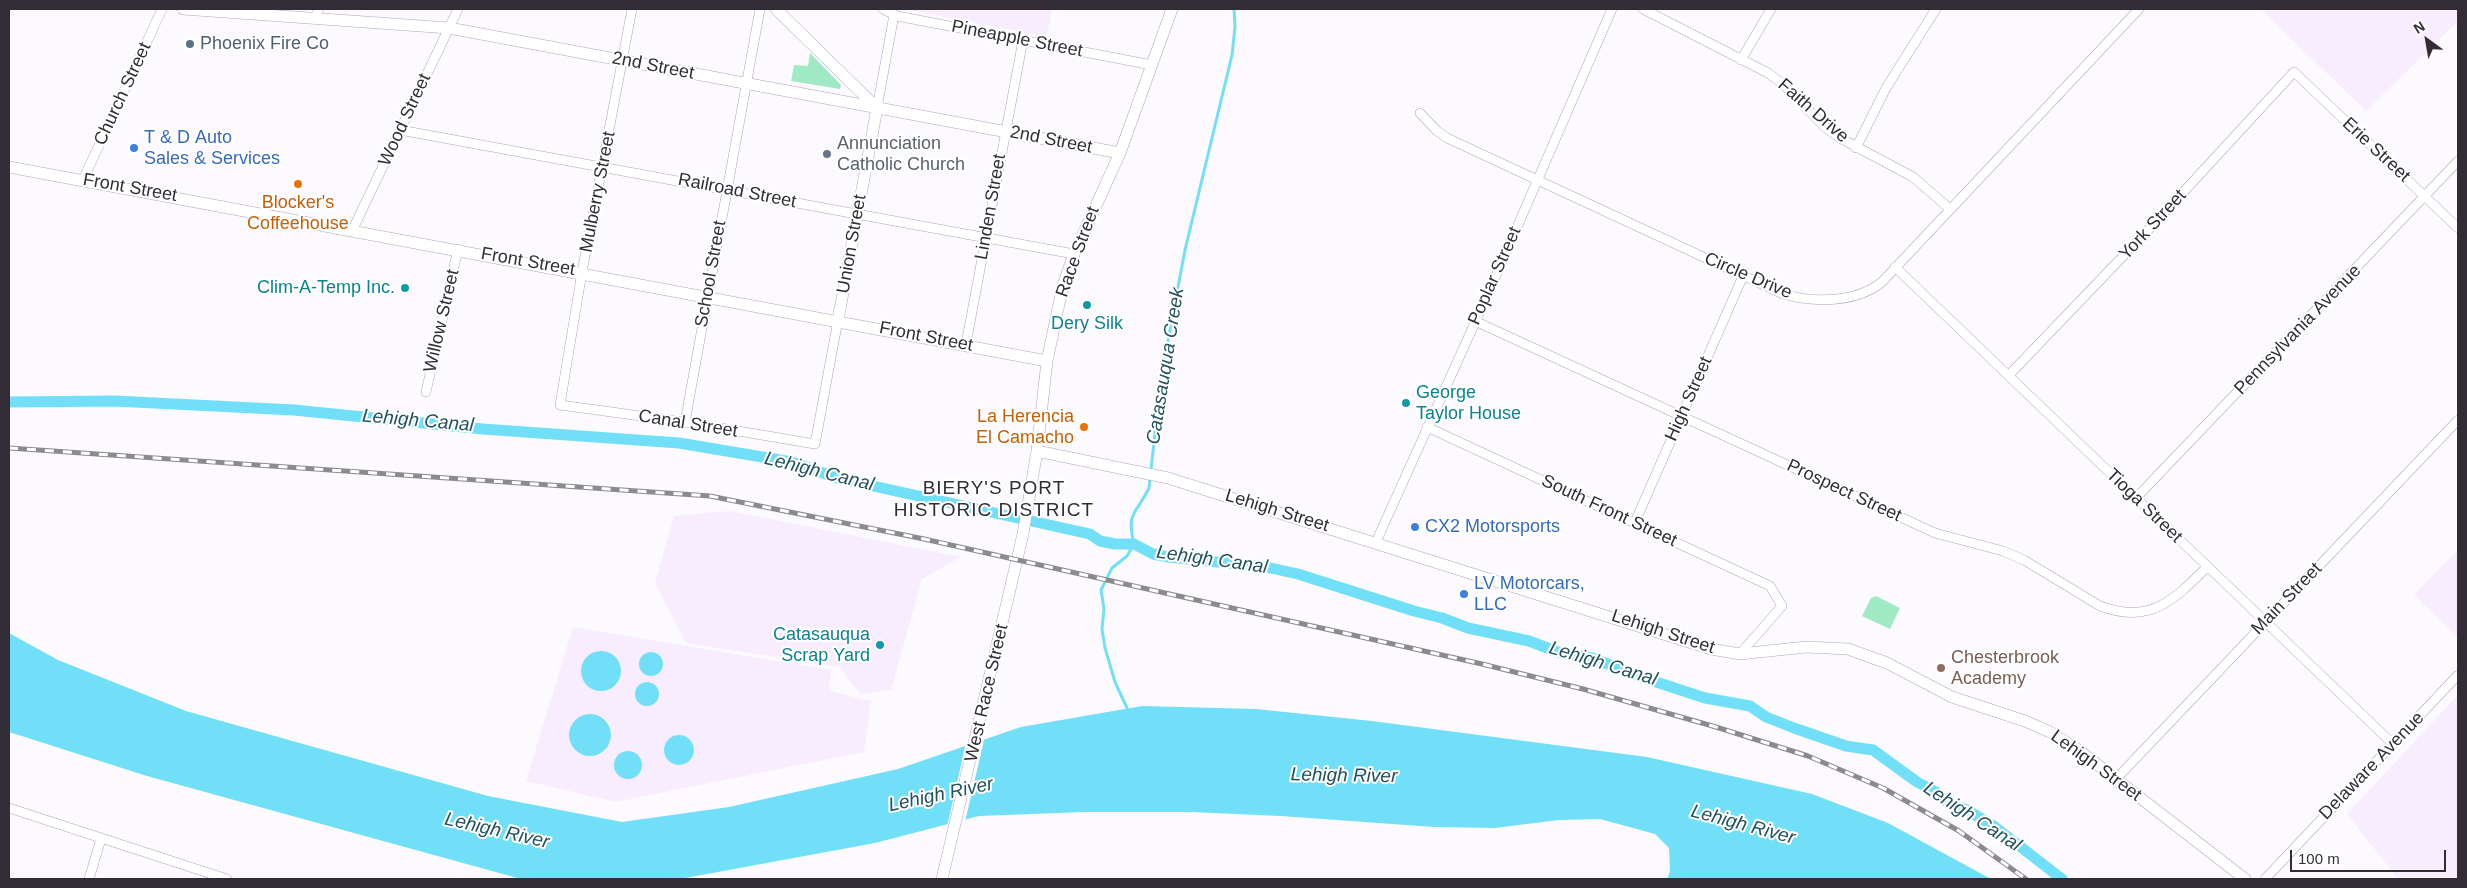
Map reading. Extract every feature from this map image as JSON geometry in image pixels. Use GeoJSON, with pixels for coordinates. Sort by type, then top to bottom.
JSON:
{"type":"FeatureCollection","features":[{"type":"Feature","properties":{"kind":"main road","name":"2nd Street"},"geometry":{"type":"LineString","coordinates":[[183,9],[317,13],[448,28],[1120,153]]}},
{"type":"Feature","properties":{"kind":"main road"},"geometry":{"type":"LineString","coordinates":[[776,9],[877,108]]}},
{"type":"Feature","properties":{"kind":"main road","name":"Race Street"},"geometry":{"type":"LineString","coordinates":[[1028,507],[1038,451],[1047,360],[1063,285],[1074,254],[1120,153],[1172,9]]}},
{"type":"Feature","properties":{"kind":"main road","name":"Union Street"},"geometry":{"type":"LineString","coordinates":[[838,320],[877,108]]}},
{"type":"Feature","properties":{"kind":"main road","name":"Front Street"},"geometry":{"type":"LineString","coordinates":[[9,167],[707,295],[1047,360]]}},
{"type":"Feature","properties":{"kind":"main road","name":"Lehigh Street"},"geometry":{"type":"LineString","coordinates":[[1038,451],[1157,475],[1711,648],[1740,654],[1827,647],[1868,655],[1952,697],[2025,721],[2050,732],[2080,751],[2244,879]]}},
{"type":"Feature","properties":{"kind":"main road","name":"West Race Street"},"geometry":{"type":"LineString","coordinates":[[942,879],[985,701],[1028,507]]}},
{"type":"Feature","properties":{"kind":"street","name":"Church Street"},"geometry":{"type":"LineString","coordinates":[[83,180],[162,9]]}},
{"type":"Feature","properties":{"kind":"street","name":"Wood Street"},"geometry":{"type":"LineString","coordinates":[[352,231],[458,9]]}},
{"type":"Feature","properties":{"kind":"street","name":"Mulberry Street"},"geometry":{"type":"LineString","coordinates":[[560,405],[582,272],[632,9]]}},
{"type":"Feature","properties":{"kind":"street","name":"School Street"},"geometry":{"type":"LineString","coordinates":[[685,422],[760,9]]}},
{"type":"Feature","properties":{"kind":"street","name":"Pineapple Street"},"geometry":{"type":"LineString","coordinates":[[882,9],[894,15],[1152,65]]}},
{"type":"Feature","properties":{"kind":"street","name":"Poplar Street"},"geometry":{"type":"LineString","coordinates":[[1376,542],[1612,9]]}},
{"type":"Feature","properties":{"kind":"street","name":"Faith Drive"},"geometry":{"type":"LineString","coordinates":[[1643,9],[1783,84],[1825,127],[1856,148],[1913,178],[1950,209]]}},
{"type":"Feature","properties":{"kind":"street"},"geometry":{"type":"LineString","coordinates":[[1741,60],[1770,9]]}},
{"type":"Feature","properties":{"kind":"street"},"geometry":{"type":"LineString","coordinates":[[1856,148],[1886,88],[1936,9]]}},
{"type":"Feature","properties":{"kind":"street","name":"Circle Drive"},"geometry":{"type":"LineString","coordinates":[[1420,113],[1437,131],[1447,138],[1783,294],[1812,299],[1853,296],[1865,293],[1882,282],[2139,9]]}},
{"type":"Feature","properties":{"kind":"street","name":"Union Street"},"geometry":{"type":"LineString","coordinates":[[877,108],[894,15]]}},
{"type":"Feature","properties":{"kind":"street","name":"Linden Street"},"geometry":{"type":"LineString","coordinates":[[966,344],[1004,131],[1023,40]]}},
{"type":"Feature","properties":{"kind":"street","name":"Erie Street"},"geometry":{"type":"LineString","coordinates":[[2294,72],[2458,228]]}},
{"type":"Feature","properties":{"kind":"street","name":"York Street"},"geometry":{"type":"LineString","coordinates":[[2009,376],[2153,225],[2294,72]]}},
{"type":"Feature","properties":{"kind":"street","name":"Railroad Street"},"geometry":{"type":"LineString","coordinates":[[400,130],[1074,254]]}},
{"type":"Feature","properties":{"kind":"street","name":"Pennsylvania Avenue"},"geometry":{"type":"LineString","coordinates":[[2136,498],[2458,161]]}},
{"type":"Feature","properties":{"kind":"street","name":"Willow Street"},"geometry":{"type":"LineString","coordinates":[[426,392],[458,249]]}},
{"type":"Feature","properties":{"kind":"street","name":"Tioga Street"},"geometry":{"type":"LineString","coordinates":[[1895,267],[2392,744]]}},
{"type":"Feature","properties":{"kind":"street","name":"High Street"},"geometry":{"type":"LineString","coordinates":[[1635,522],[1743,276]]}},
{"type":"Feature","properties":{"kind":"street","name":"Union Street"},"geometry":{"type":"LineString","coordinates":[[815,444],[838,320]]}},
{"type":"Feature","properties":{"kind":"street","name":"Prospect Street"},"geometry":{"type":"LineString","coordinates":[[1475,321],[1935,533],[2003,551],[2024,560],[2100,606],[2112,611],[2137,613],[2162,607],[2179,596],[2207,567]]}},
{"type":"Feature","properties":{"kind":"street","name":"Canal Street"},"geometry":{"type":"LineString","coordinates":[[560,405],[685,422],[815,444]]}},
{"type":"Feature","properties":{"kind":"street","name":"Main Street"},"geometry":{"type":"LineString","coordinates":[[2116,779],[2458,420]]}},
{"type":"Feature","properties":{"kind":"street","name":"South Front Street"},"geometry":{"type":"LineString","coordinates":[[1427,427],[1770,586],[1782,606],[1740,654]]}},
{"type":"Feature","properties":{"kind":"street","name":"Delaware Avenue"},"geometry":{"type":"LineString","coordinates":[[2265,879],[2458,675]]}},
{"type":"Feature","properties":{"kind":"street"},"geometry":{"type":"LineString","coordinates":[[9,808],[227,879]]}},
{"type":"Feature","properties":{"kind":"street"},"geometry":{"type":"LineString","coordinates":[[89,879],[101,839]]}},
{"type":"Feature","properties":{"kind":"shaded area"},"geometry":{"type":"Polygon","coordinates":[[[905,9],[1052,9],[1047,37],[905,9]]]}},
{"type":"Feature","properties":{"kind":"shaded area"},"geometry":{"type":"Polygon","coordinates":[[[2260,9],[2458,9],[2458,21],[2366,111],[2260,9]]]}},
{"type":"Feature","properties":{"kind":"shaded area","name":"Catasauqua Scrap Yard"},"geometry":{"type":"Polygon","coordinates":[[[730,511],[961,557],[922,579],[891,690],[861,694],[839,667],[686,643],[655,583],[674,516],[730,511]]]}},
{"type":"Feature","properties":{"kind":"shaded area"},"geometry":{"type":"Polygon","coordinates":[[[2458,550],[2458,638],[2414,595],[2458,550]]]}},
{"type":"Feature","properties":{"kind":"shaded area"},"geometry":{"type":"Polygon","coordinates":[[[573,627],[831,670],[829,691],[871,701],[864,752],[616,802],[526,781],[573,627]]]}},
{"type":"Feature","properties":{"kind":"shaded area"},"geometry":{"type":"Polygon","coordinates":[[[2458,695],[2458,879],[2398,879],[2347,814],[2458,695]]]}},
{"type":"Feature","properties":{"kind":"green space"},"geometry":{"type":"Polygon","coordinates":[[[810,53],[841,85],[840,89],[791,81],[794,65],[808,66],[810,53]]]}},
{"type":"Feature","properties":{"kind":"green space"},"geometry":{"type":"Polygon","coordinates":[[[1876,596],[1900,608],[1890,629],[1862,616],[1871,598],[1876,596]]]}},
{"type":"Feature","properties":{"kind":"water","name":"Lehigh River"},"geometry":{"type":"Polygon","coordinates":[[[9,633],[58,660],[186,711],[488,796],[622,822],[729,807],[898,769],[1021,727],[1142,706],[1256,709],[1372,721],[1647,757],[1812,794],[1888,823],[1991,879],[1667,879],[1670,871],[1669,848],[1655,834],[1600,819],[1559,820],[1495,828],[1434,827],[1281,816],[1191,812],[1084,812],[979,816],[875,843],[680,879],[521,879],[147,776],[9,732],[9,633]]]}},
{"type":"Feature","properties":{"kind":"water"},"geometry":{"type":"Polygon","coordinates":[[[601,651],[615,657],[621,671],[615,685],[601,691],[587,685],[581,671],[587,657],[601,651]]]}},
{"type":"Feature","properties":{"kind":"water"},"geometry":{"type":"Polygon","coordinates":[[[651,652],[659,656],[663,664],[659,672],[651,676],[643,672],[639,664],[643,656],[651,652]]]}},
{"type":"Feature","properties":{"kind":"water"},"geometry":{"type":"Polygon","coordinates":[[[647,682],[652,683],[658,689],[658,699],[652,705],[647,706],[642,705],[636,699],[635,694],[636,689],[642,683],[647,682]]]}},
{"type":"Feature","properties":{"kind":"water"},"geometry":{"type":"Polygon","coordinates":[[[590,714],[605,720],[611,735],[605,750],[590,756],[575,750],[569,735],[575,720],[590,714]]]}},
{"type":"Feature","properties":{"kind":"water"},"geometry":{"type":"Polygon","coordinates":[[[679,735],[685,736],[693,744],[693,756],[685,764],[679,765],[673,764],[665,756],[664,750],[665,744],[673,736],[679,735]]]}},
{"type":"Feature","properties":{"kind":"water"},"geometry":{"type":"Polygon","coordinates":[[[628,751],[638,755],[642,765],[638,775],[628,779],[618,775],[614,765],[618,755],[628,751]]]}},
{"type":"Feature","properties":{"kind":"pier"},"geometry":{"type":"Polygon","coordinates":[[[985,736],[965,822],[947,827],[966,743],[985,736]]]}},
{"type":"Feature","properties":{"kind":"waterway","name":"Catasauqua Creek"},"geometry":{"type":"LineString","coordinates":[[1127,708],[1115,682],[1105,648],[1102,629],[1104,609],[1101,590],[1112,568],[1127,556],[1134,544],[1132,519],[1149,488],[1161,378],[1185,250],[1232,55],[1235,27],[1234,9]]}},
{"type":"Feature","properties":{"kind":"waterway","name":"Lehigh Canal"},"geometry":{"type":"LineString","coordinates":[[9,402],[115,401],[294,410],[483,429],[679,443],[792,462],[837,478],[1090,534],[1100,541],[1115,544],[1134,544],[1153,554],[1266,567],[1298,574],[1442,618],[1468,628],[1529,641],[1558,652],[1592,658],[1705,698],[1750,706],[1766,717],[1794,728],[1846,746],[1873,750],[1917,782],[1936,792],[1947,802],[1967,810],[1995,827],[2062,879]]}},
{"type":"Feature","properties":{"kind":"railway"},"geometry":{"type":"LineString","coordinates":[[9,448],[710,496],[924,539],[1482,664],[1583,689],[1716,727],[1808,756],[1883,788],[1959,831],[2026,879]]}},
{"type":"Feature","properties":{"kind":"place","name":"Phoenix Fire Co"},"geometry":{"type":"Point","coordinates":[190,44]}},
{"type":"Feature","properties":{"kind":"place","name":"T & D Auto Sales & Services"},"geometry":{"type":"Point","coordinates":[134,148]}},
{"type":"Feature","properties":{"kind":"place","name":"Annunciation Catholic Church"},"geometry":{"type":"Point","coordinates":[827,154]}},
{"type":"Feature","properties":{"kind":"place","name":"Blocker's Coffeehouse"},"geometry":{"type":"Point","coordinates":[298,184]}},
{"type":"Feature","properties":{"kind":"place","name":"Clim-A-Temp Inc."},"geometry":{"type":"Point","coordinates":[405,288]}},
{"type":"Feature","properties":{"kind":"place","name":"Dery Silk"},"geometry":{"type":"Point","coordinates":[1087,305]}},
{"type":"Feature","properties":{"kind":"place","name":"George Taylor House"},"geometry":{"type":"Point","coordinates":[1406,403]}},
{"type":"Feature","properties":{"kind":"place","name":"La Herencia El Camacho"},"geometry":{"type":"Point","coordinates":[1084,427]}},
{"type":"Feature","properties":{"kind":"place","name":"CX2 Motorsports"},"geometry":{"type":"Point","coordinates":[1415,527]}},
{"type":"Feature","properties":{"kind":"place","name":"LV Motorcars, LLC"},"geometry":{"type":"Point","coordinates":[1464,594]}},
{"type":"Feature","properties":{"kind":"place","name":"Catasauqua Scrap Yard"},"geometry":{"type":"Point","coordinates":[880,645]}},
{"type":"Feature","properties":{"kind":"place","name":"Chesterbrook Academy"},"geometry":{"type":"Point","coordinates":[1941,668]}},
{"type":"Feature","properties":{"kind":"district","name":"BIERY'S PORT HISTORIC DISTRICT"},"geometry":{"type":"Point","coordinates":[994,500]}}]}
